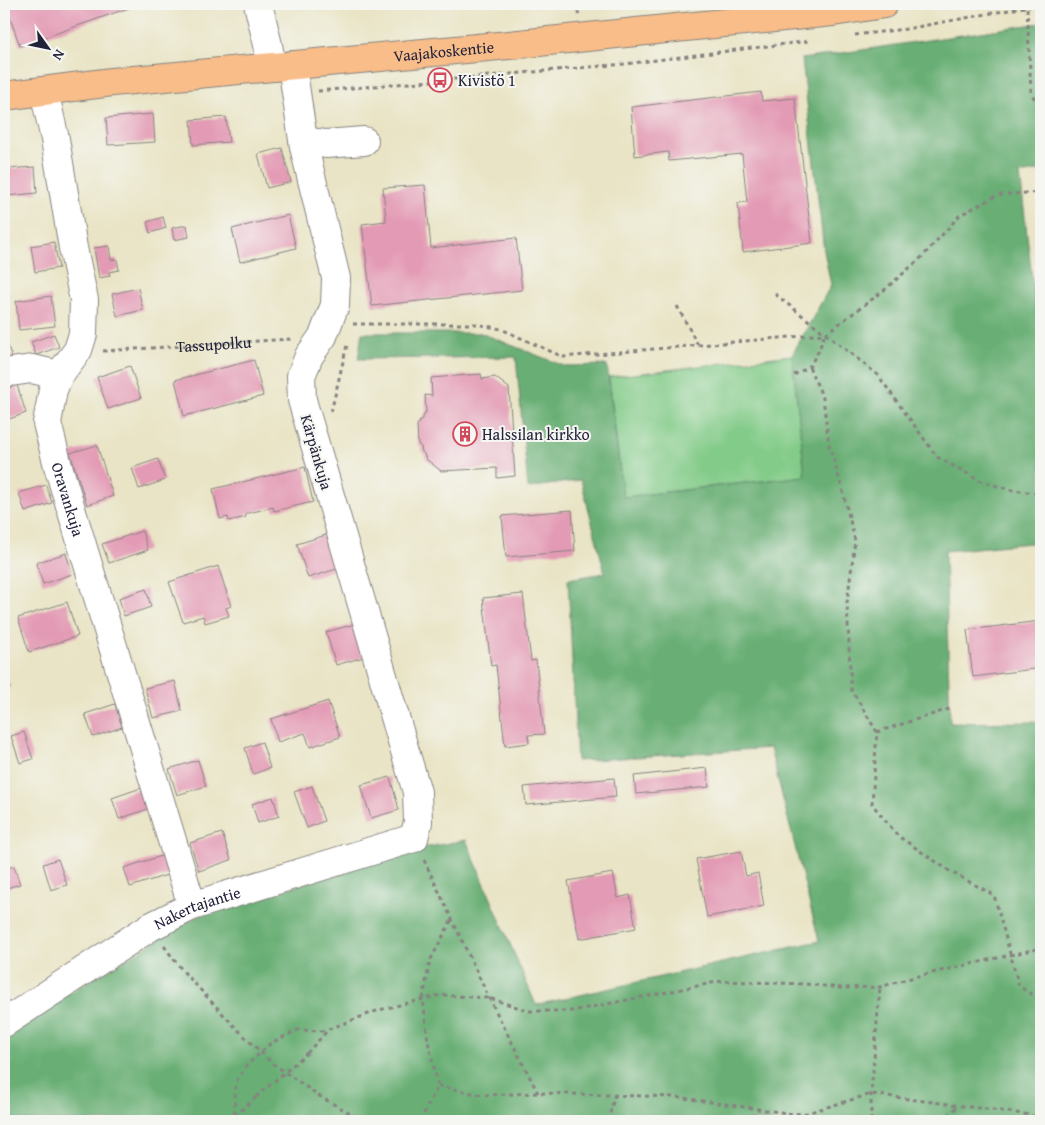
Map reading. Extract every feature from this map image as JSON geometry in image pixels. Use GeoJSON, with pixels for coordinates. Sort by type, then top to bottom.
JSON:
{"type":"FeatureCollection","features":[{"type":"Feature","properties":{"kind":"main road","name":"Vaajakoskentie"},"geometry":{"type":"LineString","coordinates":[[4,96],[112,82],[833,12],[884,4]]}},
{"type":"Feature","properties":{"kind":"street","name":"Kärpänkuja"},"geometry":{"type":"LineString","coordinates":[[258,4],[268,45],[282,66],[304,142],[336,278],[336,337],[309,356],[301,376],[302,400],[417,792],[418,822],[414,838]]}},
{"type":"Feature","properties":{"kind":"street","name":"Oravankuja"},"geometry":{"type":"LineString","coordinates":[[44,90],[55,139],[73,248],[84,300],[83,334],[89,351],[59,375],[53,390],[48,423],[192,906]]}},
{"type":"Feature","properties":{"kind":"street"},"geometry":{"type":"LineString","coordinates":[[304,142],[326,144],[364,140]]}},
{"type":"Feature","properties":{"kind":"street"},"geometry":{"type":"LineString","coordinates":[[4,373],[32,369],[59,375]]}},
{"type":"Feature","properties":{"kind":"street","name":"Nakertajantie"},"geometry":{"type":"LineString","coordinates":[[4,1023],[150,927],[192,906],[414,838]]}},
{"type":"Feature","properties":{"kind":"path"},"geometry":{"type":"LineString","coordinates":[[576,4],[580,18]]}},
{"type":"Feature","properties":{"kind":"path"},"geometry":{"type":"LineString","coordinates":[[1026,8],[1031,92],[1041,111]]}},
{"type":"Feature","properties":{"kind":"path"},"geometry":{"type":"LineString","coordinates":[[317,91],[318,100]]}},
{"type":"Feature","properties":{"kind":"path"},"geometry":{"type":"LineString","coordinates":[[329,418],[336,337],[352,324],[476,324],[501,329],[563,357],[825,334],[896,280],[922,257],[960,215],[998,195],[1041,192]]}},
{"type":"Feature","properties":{"kind":"path"},"geometry":{"type":"LineString","coordinates":[[775,294],[878,375],[937,457],[981,481],[1007,489],[1041,494]]}},
{"type":"Feature","properties":{"kind":"path"},"geometry":{"type":"LineString","coordinates":[[677,306],[698,345]]}},
{"type":"Feature","properties":{"kind":"path"},"geometry":{"type":"LineString","coordinates":[[352,315],[352,324]]}},
{"type":"Feature","properties":{"kind":"path"},"geometry":{"type":"LineString","coordinates":[[794,375],[809,367],[818,352],[825,334]]}},
{"type":"Feature","properties":{"kind":"path","name":"Tassupolku"},"geometry":{"type":"LineString","coordinates":[[89,351],[336,337]]}},
{"type":"Feature","properties":{"kind":"path"},"geometry":{"type":"LineString","coordinates":[[809,367],[823,398],[829,445],[855,541],[847,603],[851,689],[877,732],[872,804],[898,836],[951,872],[994,895],[1019,986],[1041,1001]]}},
{"type":"Feature","properties":{"kind":"path"},"geometry":{"type":"LineString","coordinates":[[877,732],[949,709]]}},
{"type":"Feature","properties":{"kind":"path"},"geometry":{"type":"LineString","coordinates":[[414,838],[489,998],[538,1093]]}},
{"type":"Feature","properties":{"kind":"path"},"geometry":{"type":"LineString","coordinates":[[420,1121],[438,1086],[428,1041],[423,999],[430,961],[452,919]]}},
{"type":"Feature","properties":{"kind":"path"},"geometry":{"type":"LineString","coordinates":[[150,927],[182,970],[236,1028],[272,1063],[319,1096],[364,1121]]}},
{"type":"Feature","properties":{"kind":"path"},"geometry":{"type":"LineString","coordinates":[[232,1121],[236,1082],[245,1067],[271,1043],[298,1030],[326,1031],[379,1010],[423,999],[441,995],[489,998],[529,1011],[572,1011],[722,981],[806,984],[841,988],[880,987],[914,977],[1040,948],[1041,940]]}},
{"type":"Feature","properties":{"kind":"path"},"geometry":{"type":"LineString","coordinates":[[871,1121],[871,1094],[880,987]]}},
{"type":"Feature","properties":{"kind":"path"},"geometry":{"type":"LineString","coordinates":[[234,1116],[307,1052],[326,1031]]}},
{"type":"Feature","properties":{"kind":"path"},"geometry":{"type":"LineString","coordinates":[[438,1086],[482,1095],[538,1093],[676,1097],[793,1114],[807,1112],[871,1094],[1024,1114],[1041,1118]]}},
{"type":"Feature","properties":{"kind":"path"},"geometry":{"type":"LineString","coordinates":[[608,1121],[615,1094]]}},
{"type":"Feature","properties":{"kind":"path"},"geometry":{"type":"LineString","coordinates":[[942,1121],[958,1105]]}},
{"type":"Feature","properties":{"kind":"green space"},"geometry":{"type":"Polygon","coordinates":[[[1041,23],[1041,170],[1020,174],[1041,356],[1041,542],[945,551],[950,723],[1041,722],[1041,1121],[4,1121],[4,1032],[196,917],[411,850],[466,840],[536,1005],[819,941],[770,748],[577,761],[568,579],[605,573],[581,480],[528,488],[516,357],[358,359],[362,333],[481,333],[564,366],[607,365],[623,497],[805,476],[792,355],[831,285],[824,251],[802,59],[1041,23]]]}},
{"type":"Feature","properties":{"kind":"green space"},"geometry":{"type":"Polygon","coordinates":[[[792,355],[806,476],[623,497],[609,377],[792,355]]]}},
{"type":"Feature","properties":{"kind":"building"},"geometry":{"type":"Polygon","coordinates":[[[5,4],[140,4],[20,46],[5,4]]]}},
{"type":"Feature","properties":{"kind":"building"},"geometry":{"type":"Polygon","coordinates":[[[761,92],[762,101],[795,98],[812,243],[743,252],[738,203],[747,202],[742,154],[669,161],[668,152],[635,156],[631,107],[761,92]]]}},
{"type":"Feature","properties":{"kind":"building"},"geometry":{"type":"Polygon","coordinates":[[[153,114],[155,142],[108,145],[106,118],[153,114]]]}},
{"type":"Feature","properties":{"kind":"building"},"geometry":{"type":"Polygon","coordinates":[[[226,117],[229,142],[193,145],[191,120],[226,117]]]}},
{"type":"Feature","properties":{"kind":"building"},"geometry":{"type":"Polygon","coordinates":[[[282,148],[291,182],[267,188],[258,154],[282,148]]]}},
{"type":"Feature","properties":{"kind":"building"},"geometry":{"type":"Polygon","coordinates":[[[35,167],[37,193],[7,196],[5,169],[35,167]]]}},
{"type":"Feature","properties":{"kind":"building"},"geometry":{"type":"Polygon","coordinates":[[[425,185],[431,248],[516,238],[522,290],[372,306],[362,224],[386,221],[383,188],[425,185]]]}},
{"type":"Feature","properties":{"kind":"building"},"geometry":{"type":"Polygon","coordinates":[[[288,215],[296,248],[240,262],[232,229],[288,215]]]}},
{"type":"Feature","properties":{"kind":"building"},"geometry":{"type":"Polygon","coordinates":[[[163,217],[166,228],[150,233],[147,222],[163,217]]]}},
{"type":"Feature","properties":{"kind":"building"},"geometry":{"type":"Polygon","coordinates":[[[187,225],[189,237],[174,240],[172,228],[187,225]]]}},
{"type":"Feature","properties":{"kind":"building"},"geometry":{"type":"Polygon","coordinates":[[[54,242],[59,268],[35,272],[31,246],[54,242]]]}},
{"type":"Feature","properties":{"kind":"building"},"geometry":{"type":"Polygon","coordinates":[[[109,246],[111,260],[117,259],[119,270],[109,272],[110,276],[99,278],[94,248],[109,246]]]}},
{"type":"Feature","properties":{"kind":"building"},"geometry":{"type":"Polygon","coordinates":[[[138,288],[143,310],[117,316],[112,294],[138,288]]]}},
{"type":"Feature","properties":{"kind":"building"},"geometry":{"type":"Polygon","coordinates":[[[51,296],[55,326],[19,330],[16,301],[51,296]]]}},
{"type":"Feature","properties":{"kind":"building"},"geometry":{"type":"Polygon","coordinates":[[[4,334],[12,358],[4,361],[4,334]]]}},
{"type":"Feature","properties":{"kind":"building"},"geometry":{"type":"Polygon","coordinates":[[[54,334],[59,347],[36,355],[31,342],[54,334]]]}},
{"type":"Feature","properties":{"kind":"building"},"geometry":{"type":"Polygon","coordinates":[[[254,360],[263,396],[184,416],[175,380],[254,360]]]}},
{"type":"Feature","properties":{"kind":"building"},"geometry":{"type":"Polygon","coordinates":[[[130,366],[141,398],[108,409],[97,377],[130,366]]]}},
{"type":"Feature","properties":{"kind":"building","name":"Halssilan kirkko"},"geometry":{"type":"Polygon","coordinates":[[[481,374],[482,379],[495,377],[509,388],[515,476],[497,478],[497,468],[441,471],[426,459],[418,444],[417,425],[424,416],[424,413],[426,413],[425,395],[432,396],[431,378],[481,374]]]}},
{"type":"Feature","properties":{"kind":"building"},"geometry":{"type":"Polygon","coordinates":[[[17,385],[26,413],[4,421],[4,389],[17,385]]]}},
{"type":"Feature","properties":{"kind":"building"},"geometry":{"type":"Polygon","coordinates":[[[97,445],[113,496],[87,505],[70,453],[97,445]]]}},
{"type":"Feature","properties":{"kind":"building"},"geometry":{"type":"Polygon","coordinates":[[[158,459],[165,480],[139,489],[132,468],[158,459]]]}},
{"type":"Feature","properties":{"kind":"building"},"geometry":{"type":"Polygon","coordinates":[[[305,467],[313,502],[274,511],[273,507],[245,514],[246,517],[229,521],[228,517],[220,519],[213,489],[305,467]]]}},
{"type":"Feature","properties":{"kind":"building"},"geometry":{"type":"Polygon","coordinates":[[[46,485],[52,503],[25,512],[19,493],[46,485]]]}},
{"type":"Feature","properties":{"kind":"building"},"geometry":{"type":"Polygon","coordinates":[[[572,510],[575,551],[506,557],[502,516],[572,510]]]}},
{"type":"Feature","properties":{"kind":"building"},"geometry":{"type":"Polygon","coordinates":[[[142,531],[148,550],[109,563],[102,544],[142,531]]]}},
{"type":"Feature","properties":{"kind":"building"},"geometry":{"type":"Polygon","coordinates":[[[329,534],[340,568],[308,578],[297,544],[329,534]]]}},
{"type":"Feature","properties":{"kind":"building"},"geometry":{"type":"Polygon","coordinates":[[[66,553],[72,574],[43,584],[36,563],[66,553]]]}},
{"type":"Feature","properties":{"kind":"building"},"geometry":{"type":"Polygon","coordinates":[[[218,566],[231,606],[226,608],[229,616],[205,623],[203,616],[183,622],[169,582],[218,566]]]}},
{"type":"Feature","properties":{"kind":"building"},"geometry":{"type":"Polygon","coordinates":[[[146,589],[151,607],[124,616],[119,598],[146,589]]]}},
{"type":"Feature","properties":{"kind":"building"},"geometry":{"type":"Polygon","coordinates":[[[523,594],[531,661],[536,660],[544,734],[528,735],[529,743],[505,746],[496,665],[491,666],[483,598],[523,594]]]}},
{"type":"Feature","properties":{"kind":"building"},"geometry":{"type":"Polygon","coordinates":[[[67,602],[78,636],[29,652],[18,618],[67,602]]]}},
{"type":"Feature","properties":{"kind":"building"},"geometry":{"type":"Polygon","coordinates":[[[1041,621],[1041,668],[973,677],[967,630],[1041,621]]]}},
{"type":"Feature","properties":{"kind":"building"},"geometry":{"type":"Polygon","coordinates":[[[355,624],[364,657],[336,665],[326,632],[355,624]]]}},
{"type":"Feature","properties":{"kind":"building"},"geometry":{"type":"Polygon","coordinates":[[[4,669],[10,688],[4,690],[4,669]]]}},
{"type":"Feature","properties":{"kind":"building"},"geometry":{"type":"Polygon","coordinates":[[[175,681],[182,711],[153,718],[145,688],[175,681]]]}},
{"type":"Feature","properties":{"kind":"building"},"geometry":{"type":"Polygon","coordinates":[[[328,701],[340,737],[310,747],[305,733],[278,742],[271,719],[328,701]]]}},
{"type":"Feature","properties":{"kind":"building"},"geometry":{"type":"Polygon","coordinates":[[[115,704],[122,727],[93,737],[85,714],[115,704]]]}},
{"type":"Feature","properties":{"kind":"building"},"geometry":{"type":"Polygon","coordinates":[[[24,732],[33,759],[20,763],[11,736],[24,732]]]}},
{"type":"Feature","properties":{"kind":"building"},"geometry":{"type":"Polygon","coordinates":[[[262,742],[270,768],[253,774],[245,748],[262,742]]]}},
{"type":"Feature","properties":{"kind":"building"},"geometry":{"type":"Polygon","coordinates":[[[198,760],[206,786],[177,795],[169,769],[198,760]]]}},
{"type":"Feature","properties":{"kind":"building"},"geometry":{"type":"Polygon","coordinates":[[[707,768],[709,787],[636,794],[634,776],[707,768]]]}},
{"type":"Feature","properties":{"kind":"building"},"geometry":{"type":"Polygon","coordinates":[[[390,777],[399,810],[371,818],[361,785],[390,777]]]}},
{"type":"Feature","properties":{"kind":"building"},"geometry":{"type":"Polygon","coordinates":[[[614,778],[616,797],[526,805],[524,787],[614,778]]]}},
{"type":"Feature","properties":{"kind":"building"},"geometry":{"type":"Polygon","coordinates":[[[312,786],[324,821],[307,828],[294,792],[312,786]]]}},
{"type":"Feature","properties":{"kind":"building"},"geometry":{"type":"Polygon","coordinates":[[[141,788],[148,809],[119,819],[112,798],[141,788]]]}},
{"type":"Feature","properties":{"kind":"building"},"geometry":{"type":"Polygon","coordinates":[[[273,797],[279,816],[258,823],[252,804],[273,797]]]}},
{"type":"Feature","properties":{"kind":"building"},"geometry":{"type":"Polygon","coordinates":[[[4,819],[9,833],[4,834],[4,819]]]}},
{"type":"Feature","properties":{"kind":"building"},"geometry":{"type":"Polygon","coordinates":[[[222,833],[231,860],[199,871],[190,843],[222,833]]]}},
{"type":"Feature","properties":{"kind":"building"},"geometry":{"type":"Polygon","coordinates":[[[741,851],[746,876],[758,873],[764,906],[707,917],[696,859],[741,851]]]}},
{"type":"Feature","properties":{"kind":"building"},"geometry":{"type":"Polygon","coordinates":[[[167,854],[173,873],[130,887],[124,868],[167,854]]]}},
{"type":"Feature","properties":{"kind":"building"},"geometry":{"type":"Polygon","coordinates":[[[58,859],[67,885],[51,890],[43,864],[58,859]]]}},
{"type":"Feature","properties":{"kind":"building"},"geometry":{"type":"Polygon","coordinates":[[[14,866],[20,884],[4,889],[4,869],[14,866]]]}},
{"type":"Feature","properties":{"kind":"building"},"geometry":{"type":"Polygon","coordinates":[[[613,873],[618,898],[630,895],[636,928],[579,939],[568,881],[613,873]]]}},
{"type":"Feature","properties":{"kind":"place","name":"Kivistö 1"},"geometry":{"type":"Point","coordinates":[440,80]}},
{"type":"Feature","properties":{"kind":"place","name":"Halssilan kirkko"},"geometry":{"type":"Point","coordinates":[465,434]}}]}
